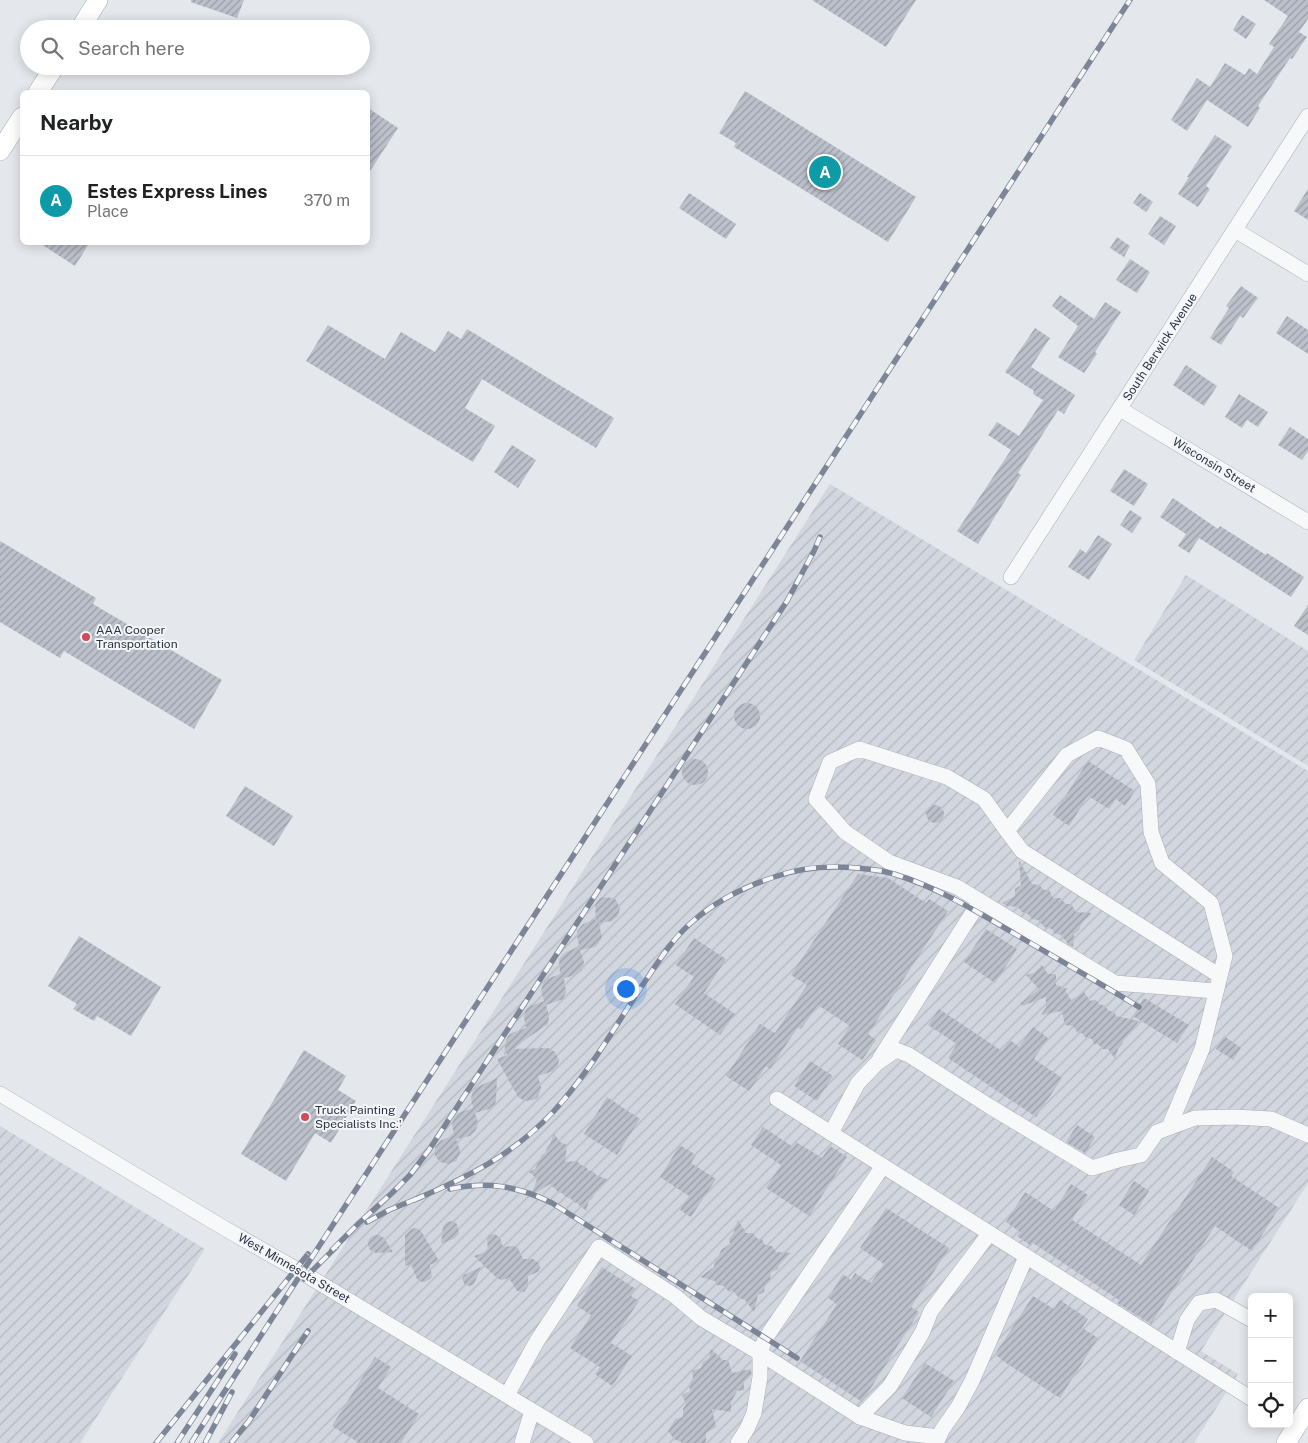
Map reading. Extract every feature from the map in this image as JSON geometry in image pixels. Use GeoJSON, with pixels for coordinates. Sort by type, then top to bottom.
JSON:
{"type":"FeatureCollection","features":[{"type":"Feature","properties":{"kind":"main road"},"geometry":{"type":"LineString","coordinates":[[85,20],[95,1]]}},
{"type":"Feature","properties":{"kind":"main road"},"geometry":{"type":"LineString","coordinates":[[39,90],[49,75]]}},
{"type":"Feature","properties":{"kind":"main road"},"geometry":{"type":"LineString","coordinates":[[0,152],[20,120]]}},
{"type":"Feature","properties":{"kind":"main road"},"geometry":{"type":"LineString","coordinates":[[1290,1431],[1308,1408]]}},
{"type":"Feature","properties":{"kind":"street","name":"South Berwick Avenue"},"geometry":{"type":"LineString","coordinates":[[1011,577],[1308,116]]}},
{"type":"Feature","properties":{"kind":"street"},"geometry":{"type":"LineString","coordinates":[[1235,230],[1308,274]]}},
{"type":"Feature","properties":{"kind":"street","name":"Wisconsin Street"},"geometry":{"type":"LineString","coordinates":[[1120,409],[1308,522]]}},
{"type":"Feature","properties":{"kind":"street"},"geometry":{"type":"LineString","coordinates":[[1007,831],[1067,755],[1098,738],[1126,749],[1148,784],[1151,832],[1162,863],[1211,903],[1225,956],[1202,1049],[1170,1127]]}},
{"type":"Feature","properties":{"kind":"street"},"geometry":{"type":"LineString","coordinates":[[1216,991],[1115,983],[957,887],[889,862],[845,832],[816,799],[830,762],[860,749],[947,777],[984,799],[1022,851],[1220,976]]}},
{"type":"Feature","properties":{"kind":"street"},"geometry":{"type":"LineString","coordinates":[[831,1133],[858,1083],[877,1063],[980,901]]}},
{"type":"Feature","properties":{"kind":"street"},"geometry":{"type":"LineString","coordinates":[[877,1063],[896,1050],[909,1055],[996,1111],[1092,1168],[1118,1160],[1141,1156],[1157,1132],[1195,1118],[1271,1118],[1308,1135]]}},
{"type":"Feature","properties":{"kind":"street","name":"West Minnesota Street"},"geometry":{"type":"LineString","coordinates":[[0,1094],[216,1223],[316,1280],[586,1443]]}},
{"type":"Feature","properties":{"kind":"street"},"geometry":{"type":"LineString","coordinates":[[777,1099],[1248,1395]]}},
{"type":"Feature","properties":{"kind":"street"},"geometry":{"type":"LineString","coordinates":[[738,1443],[754,1413],[760,1377],[760,1353],[765,1339],[883,1166]]}},
{"type":"Feature","properties":{"kind":"street"},"geometry":{"type":"LineString","coordinates":[[860,1416],[890,1386],[922,1333],[931,1311],[989,1234]]}},
{"type":"Feature","properties":{"kind":"street"},"geometry":{"type":"LineString","coordinates":[[507,1395],[537,1341],[599,1247],[675,1296],[701,1318],[860,1416],[906,1433],[938,1440],[942,1430],[958,1407],[972,1381],[1026,1257]]}},
{"type":"Feature","properties":{"kind":"street"},"geometry":{"type":"LineString","coordinates":[[1177,1352],[1187,1320],[1199,1303],[1216,1300],[1248,1318]]}},
{"type":"Feature","properties":{"kind":"street"},"geometry":{"type":"LineString","coordinates":[[522,1443],[532,1411]]}},
{"type":"Feature","properties":{"kind":"shaded area"},"geometry":{"type":"Polygon","coordinates":[[[830,484],[1308,771],[1308,1183],[1201,1351],[1238,1374],[1194,1443],[218,1443],[830,484]]]}},
{"type":"Feature","properties":{"kind":"shaded area"},"geometry":{"type":"Polygon","coordinates":[[[1186,575],[1308,651],[1308,766],[1134,660],[1186,575]]]}},
{"type":"Feature","properties":{"kind":"shaded area"},"geometry":{"type":"Polygon","coordinates":[[[0,1126],[205,1249],[80,1443],[0,1443],[0,1126]]]}},
{"type":"Feature","properties":{"kind":"building"},"geometry":{"type":"Polygon","coordinates":[[[191,0],[244,0],[237,18],[191,2],[191,0]]]}},
{"type":"Feature","properties":{"kind":"building"},"geometry":{"type":"Polygon","coordinates":[[[812,0],[916,0],[886,47],[812,0]]]}},
{"type":"Feature","properties":{"kind":"building"},"geometry":{"type":"Polygon","coordinates":[[[1264,0],[1308,0],[1308,19],[1299,32],[1307,37],[1292,59],[1290,58],[1258,106],[1260,108],[1248,127],[1207,100],[1187,131],[1171,120],[1197,78],[1210,87],[1225,63],[1245,75],[1249,68],[1257,74],[1274,47],[1269,44],[1288,16],[1264,0]]]}},
{"type":"Feature","properties":{"kind":"building"},"geometry":{"type":"Polygon","coordinates":[[[1242,15],[1256,24],[1246,39],[1233,30],[1242,15]]]}},
{"type":"Feature","properties":{"kind":"building"},"geometry":{"type":"Polygon","coordinates":[[[745,91],[916,197],[888,242],[734,147],[736,143],[719,133],[745,91]]]}},
{"type":"Feature","properties":{"kind":"building"},"geometry":{"type":"Polygon","coordinates":[[[370,109],[398,128],[370,171],[370,109]]]}},
{"type":"Feature","properties":{"kind":"building"},"geometry":{"type":"Polygon","coordinates":[[[1215,135],[1232,146],[1206,186],[1210,189],[1198,207],[1178,194],[1215,135]]]}},
{"type":"Feature","properties":{"kind":"building"},"geometry":{"type":"Polygon","coordinates":[[[1308,189],[1308,220],[1294,211],[1308,189]]]}},
{"type":"Feature","properties":{"kind":"building"},"geometry":{"type":"Polygon","coordinates":[[[689,193],[736,224],[726,239],[679,208],[689,193]]]}},
{"type":"Feature","properties":{"kind":"building"},"geometry":{"type":"Polygon","coordinates":[[[1140,193],[1153,202],[1146,212],[1133,203],[1140,193]]]}},
{"type":"Feature","properties":{"kind":"building"},"geometry":{"type":"Polygon","coordinates":[[[1160,216],[1176,226],[1164,245],[1148,234],[1160,216]]]}},
{"type":"Feature","properties":{"kind":"building"},"geometry":{"type":"Polygon","coordinates":[[[1117,237],[1130,246],[1124,257],[1110,248],[1117,237]]]}},
{"type":"Feature","properties":{"kind":"building"},"geometry":{"type":"Polygon","coordinates":[[[43,245],[88,245],[75,266],[43,245]]]}},
{"type":"Feature","properties":{"kind":"building"},"geometry":{"type":"Polygon","coordinates":[[[1130,259],[1150,272],[1137,293],[1116,280],[1130,259]]]}},
{"type":"Feature","properties":{"kind":"building"},"geometry":{"type":"Polygon","coordinates":[[[1241,286],[1258,298],[1243,318],[1240,316],[1221,345],[1210,338],[1229,308],[1226,306],[1241,286]]]}},
{"type":"Feature","properties":{"kind":"building"},"geometry":{"type":"Polygon","coordinates":[[[1060,295],[1094,319],[1105,302],[1121,312],[1084,373],[1058,357],[1078,326],[1052,306],[1060,295]]]}},
{"type":"Feature","properties":{"kind":"building"},"geometry":{"type":"Polygon","coordinates":[[[1287,316],[1308,330],[1308,354],[1276,333],[1287,316]]]}},
{"type":"Feature","properties":{"kind":"building"},"geometry":{"type":"Polygon","coordinates":[[[328,325],[385,359],[401,332],[435,352],[448,331],[461,339],[467,329],[614,418],[596,448],[482,379],[465,408],[495,426],[473,462],[306,361],[328,325]]]}},
{"type":"Feature","properties":{"kind":"building"},"geometry":{"type":"Polygon","coordinates":[[[1035,328],[1050,338],[1031,367],[1075,395],[1064,414],[1058,410],[1018,473],[1021,475],[978,544],[957,531],[1011,450],[988,435],[997,422],[1019,436],[1043,400],[1033,394],[1034,391],[1005,372],[1035,328]]]}},
{"type":"Feature","properties":{"kind":"building"},"geometry":{"type":"Polygon","coordinates":[[[1186,365],[1217,386],[1204,406],[1173,385],[1186,365]]]}},
{"type":"Feature","properties":{"kind":"building"},"geometry":{"type":"Polygon","coordinates":[[[1239,394],[1268,412],[1258,427],[1247,420],[1242,428],[1225,417],[1239,394]]]}},
{"type":"Feature","properties":{"kind":"building"},"geometry":{"type":"Polygon","coordinates":[[[1290,427],[1308,439],[1308,451],[1302,460],[1278,445],[1290,427]]]}},
{"type":"Feature","properties":{"kind":"building"},"geometry":{"type":"Polygon","coordinates":[[[512,445],[536,460],[518,488],[494,472],[512,445]]]}},
{"type":"Feature","properties":{"kind":"building"},"geometry":{"type":"Polygon","coordinates":[[[1124,469],[1148,484],[1134,506],[1110,491],[1124,469]]]}},
{"type":"Feature","properties":{"kind":"building"},"geometry":{"type":"Polygon","coordinates":[[[1173,498],[1218,529],[1220,526],[1304,577],[1291,597],[1199,538],[1189,553],[1178,546],[1186,534],[1160,517],[1173,498]]]}},
{"type":"Feature","properties":{"kind":"building"},"geometry":{"type":"Polygon","coordinates":[[[1130,510],[1142,518],[1132,533],[1120,525],[1130,510]]]}},
{"type":"Feature","properties":{"kind":"building"},"geometry":{"type":"Polygon","coordinates":[[[1098,535],[1112,544],[1089,580],[1068,567],[1080,549],[1086,553],[1098,535]]]}},
{"type":"Feature","properties":{"kind":"building","name":"AAA Cooper Transportation"},"geometry":{"type":"Polygon","coordinates":[[[0,541],[96,598],[93,604],[222,680],[194,729],[64,651],[60,658],[0,622],[0,541]]]}},
{"type":"Feature","properties":{"kind":"building"},"geometry":{"type":"Polygon","coordinates":[[[1308,605],[1308,635],[1294,626],[1308,605]]]}},
{"type":"Feature","properties":{"kind":"building"},"geometry":{"type":"Polygon","coordinates":[[[747,703],[756,707],[760,716],[756,725],[747,729],[738,725],[734,716],[738,707],[747,703]]]}},
{"type":"Feature","properties":{"kind":"building"},"geometry":{"type":"Polygon","coordinates":[[[695,759],[704,763],[708,772],[704,781],[695,785],[686,781],[682,772],[686,763],[695,759]]]}},
{"type":"Feature","properties":{"kind":"building"},"geometry":{"type":"Polygon","coordinates":[[[1088,761],[1135,791],[1125,806],[1116,799],[1109,809],[1088,796],[1069,826],[1053,815],[1088,761]]]}},
{"type":"Feature","properties":{"kind":"building"},"geometry":{"type":"Polygon","coordinates":[[[245,786],[293,816],[274,846],[226,816],[245,786]]]}},
{"type":"Feature","properties":{"kind":"building"},"geometry":{"type":"Polygon","coordinates":[[[935,805],[941,808],[944,814],[941,820],[935,823],[929,820],[926,814],[929,808],[935,805]]]}},
{"type":"Feature","properties":{"kind":"building"},"geometry":{"type":"Polygon","coordinates":[[[1019,860],[1032,884],[1039,885],[1044,890],[1049,890],[1053,898],[1060,898],[1066,904],[1071,904],[1076,912],[1092,913],[1074,934],[1073,947],[1061,935],[1054,933],[1052,929],[1044,927],[1038,920],[1032,919],[1018,907],[1007,906],[1002,903],[1015,896],[1015,889],[1021,885],[1019,860]]]}},
{"type":"Feature","properties":{"kind":"building"},"geometry":{"type":"Polygon","coordinates":[[[858,874],[888,878],[926,903],[929,899],[948,911],[868,1034],[876,1040],[862,1060],[838,1044],[850,1026],[818,1005],[801,1029],[798,1027],[770,1069],[766,1066],[749,1091],[726,1076],[760,1024],[775,1033],[807,985],[791,975],[858,874]]]}},
{"type":"Feature","properties":{"kind":"building"},"geometry":{"type":"Polygon","coordinates":[[[600,898],[616,900],[620,908],[618,916],[612,921],[599,923],[602,938],[595,947],[580,950],[584,962],[582,970],[576,975],[564,978],[566,992],[563,999],[546,1005],[549,1016],[548,1024],[512,1049],[548,1048],[555,1052],[559,1060],[554,1071],[538,1076],[541,1087],[537,1098],[525,1101],[518,1097],[497,1059],[507,1055],[507,1053],[504,1055],[508,1036],[526,1028],[524,1017],[526,1009],[544,1001],[541,990],[544,981],[560,974],[559,959],[565,953],[579,946],[577,931],[583,924],[596,919],[595,905],[600,898]]]}},
{"type":"Feature","properties":{"kind":"building"},"geometry":{"type":"Polygon","coordinates":[[[986,929],[1017,949],[995,983],[964,962],[986,929]]]}},
{"type":"Feature","properties":{"kind":"building"},"geometry":{"type":"Polygon","coordinates":[[[79,936],[161,987],[131,1036],[97,1016],[94,1021],[73,1009],[77,1004],[48,986],[79,936]]]}},
{"type":"Feature","properties":{"kind":"building"},"geometry":{"type":"Polygon","coordinates":[[[694,938],[726,959],[704,993],[735,1014],[720,1035],[675,1004],[694,977],[676,965],[694,938]]]}},
{"type":"Feature","properties":{"kind":"building"},"geometry":{"type":"Polygon","coordinates":[[[1042,965],[1048,974],[1056,974],[1056,985],[1068,989],[1065,990],[1071,1000],[1084,992],[1090,1001],[1096,1000],[1099,1004],[1115,1013],[1116,1016],[1139,1021],[1123,1041],[1115,1059],[1108,1049],[1103,1049],[1098,1044],[1094,1044],[1092,1039],[1085,1037],[1082,1033],[1078,1033],[1073,1026],[1065,1025],[1062,1011],[1041,1015],[1046,1007],[1046,997],[1022,1006],[1021,1003],[1039,989],[1026,975],[1034,973],[1042,965]]]}},
{"type":"Feature","properties":{"kind":"building"},"geometry":{"type":"Polygon","coordinates":[[[1144,998],[1189,1025],[1177,1043],[1133,1016],[1144,998]]]}},
{"type":"Feature","properties":{"kind":"building"},"geometry":{"type":"Polygon","coordinates":[[[939,1009],[1002,1051],[1010,1040],[1019,1047],[1033,1027],[1048,1038],[1034,1059],[1062,1078],[1036,1117],[948,1058],[957,1044],[928,1025],[939,1009]]]}},
{"type":"Feature","properties":{"kind":"building"},"geometry":{"type":"Polygon","coordinates":[[[1224,1036],[1241,1048],[1233,1060],[1216,1049],[1224,1036]]]}},
{"type":"Feature","properties":{"kind":"building","name":"Truck Painting Specialists Inc.'"},"geometry":{"type":"Polygon","coordinates":[[[304,1050],[346,1076],[338,1090],[356,1101],[331,1143],[315,1133],[286,1181],[241,1154],[304,1050]]]}},
{"type":"Feature","properties":{"kind":"building"},"geometry":{"type":"Polygon","coordinates":[[[810,1061],[833,1076],[817,1101],[794,1086],[810,1061]]]}},
{"type":"Feature","properties":{"kind":"building"},"geometry":{"type":"Polygon","coordinates":[[[497,1078],[495,1104],[489,1109],[475,1113],[478,1123],[476,1130],[470,1136],[456,1139],[460,1154],[456,1161],[448,1164],[440,1162],[435,1156],[435,1147],[440,1141],[454,1135],[452,1124],[455,1116],[458,1113],[473,1108],[471,1098],[474,1089],[497,1078]]]}},
{"type":"Feature","properties":{"kind":"building"},"geometry":{"type":"Polygon","coordinates":[[[607,1097],[640,1119],[617,1155],[584,1134],[607,1097]]]}},
{"type":"Feature","properties":{"kind":"building"},"geometry":{"type":"Polygon","coordinates":[[[1077,1125],[1095,1137],[1085,1153],[1066,1142],[1077,1125]]]}},
{"type":"Feature","properties":{"kind":"building"},"geometry":{"type":"Polygon","coordinates":[[[763,1127],[793,1147],[796,1142],[822,1158],[830,1146],[847,1157],[809,1216],[766,1188],[781,1165],[751,1145],[763,1127]]]}},
{"type":"Feature","properties":{"kind":"building"},"geometry":{"type":"Polygon","coordinates":[[[554,1133],[560,1142],[567,1145],[565,1162],[577,1161],[596,1175],[609,1180],[594,1193],[586,1211],[570,1198],[558,1192],[550,1184],[532,1195],[537,1179],[529,1172],[535,1169],[550,1144],[554,1133]]]}},
{"type":"Feature","properties":{"kind":"building"},"geometry":{"type":"Polygon","coordinates":[[[680,1145],[696,1155],[691,1163],[716,1179],[691,1217],[680,1210],[689,1196],[660,1177],[680,1145]]]}},
{"type":"Feature","properties":{"kind":"building"},"geometry":{"type":"Polygon","coordinates":[[[1212,1157],[1234,1172],[1231,1176],[1279,1208],[1252,1251],[1215,1226],[1151,1324],[1117,1303],[1119,1300],[1033,1243],[1031,1246],[1017,1236],[1020,1232],[1006,1222],[1025,1192],[1054,1211],[1071,1184],[1088,1195],[1072,1220],[1141,1265],[1212,1157]]]}},
{"type":"Feature","properties":{"kind":"building"},"geometry":{"type":"Polygon","coordinates":[[[1134,1181],[1149,1191],[1134,1215],[1119,1205],[1134,1181]]]}},
{"type":"Feature","properties":{"kind":"building"},"geometry":{"type":"Polygon","coordinates":[[[886,1208],[949,1248],[911,1307],[919,1312],[862,1402],[800,1361],[837,1304],[828,1298],[843,1274],[851,1280],[855,1273],[871,1283],[884,1264],[860,1248],[886,1208]]]}},
{"type":"Feature","properties":{"kind":"building"},"geometry":{"type":"Polygon","coordinates":[[[738,1220],[746,1233],[752,1233],[758,1239],[762,1239],[765,1245],[772,1246],[776,1252],[791,1253],[779,1265],[778,1269],[771,1272],[770,1281],[765,1286],[764,1292],[758,1295],[754,1312],[745,1300],[739,1298],[733,1291],[729,1292],[724,1286],[717,1285],[715,1281],[700,1277],[714,1267],[715,1260],[721,1250],[730,1244],[729,1239],[738,1220]]]}},
{"type":"Feature","properties":{"kind":"building"},"geometry":{"type":"Polygon","coordinates":[[[453,1221],[457,1224],[459,1233],[455,1238],[441,1244],[443,1226],[447,1222],[453,1221]]]}},
{"type":"Feature","properties":{"kind":"building"},"geometry":{"type":"Polygon","coordinates":[[[416,1228],[421,1231],[439,1261],[430,1265],[432,1277],[425,1282],[417,1279],[411,1264],[405,1266],[405,1235],[411,1229],[416,1228]]]}},
{"type":"Feature","properties":{"kind":"building"},"geometry":{"type":"Polygon","coordinates":[[[495,1234],[500,1238],[503,1247],[514,1246],[518,1248],[523,1259],[533,1259],[539,1263],[540,1268],[538,1272],[528,1276],[528,1286],[524,1292],[517,1291],[509,1278],[501,1280],[497,1278],[474,1256],[488,1251],[487,1239],[490,1235],[495,1234]]]}},
{"type":"Feature","properties":{"kind":"building"},"geometry":{"type":"Polygon","coordinates":[[[376,1235],[384,1238],[393,1252],[376,1253],[370,1250],[368,1245],[369,1239],[376,1235]]]}},
{"type":"Feature","properties":{"kind":"building"},"geometry":{"type":"Polygon","coordinates":[[[481,1267],[474,1284],[470,1286],[465,1285],[462,1279],[464,1275],[481,1267]]]}},
{"type":"Feature","properties":{"kind":"building"},"geometry":{"type":"Polygon","coordinates":[[[602,1267],[636,1289],[631,1296],[639,1301],[611,1343],[632,1356],[612,1386],[595,1374],[600,1367],[570,1348],[591,1315],[577,1306],[602,1267]]]}},
{"type":"Feature","properties":{"kind":"building"},"geometry":{"type":"Polygon","coordinates":[[[1033,1296],[1054,1309],[1060,1300],[1088,1319],[1082,1328],[1098,1338],[1060,1398],[995,1354],[1033,1296]]]}},
{"type":"Feature","properties":{"kind":"building"},"geometry":{"type":"Polygon","coordinates":[[[711,1349],[723,1360],[728,1360],[732,1373],[751,1369],[751,1374],[744,1381],[744,1390],[737,1391],[731,1403],[731,1412],[712,1409],[716,1427],[706,1433],[706,1443],[684,1443],[674,1439],[668,1431],[675,1419],[683,1417],[683,1409],[686,1404],[682,1395],[690,1391],[689,1384],[693,1378],[692,1371],[701,1368],[703,1362],[709,1358],[711,1349]]]}},
{"type":"Feature","properties":{"kind":"building"},"geometry":{"type":"Polygon","coordinates":[[[375,1357],[391,1367],[378,1388],[419,1414],[401,1443],[359,1443],[332,1426],[375,1357]]]}},
{"type":"Feature","properties":{"kind":"building"},"geometry":{"type":"Polygon","coordinates":[[[925,1363],[954,1381],[931,1417],[902,1398],[925,1363]]]}},
{"type":"Feature","properties":{"kind":"railway"},"geometry":{"type":"LineString","coordinates":[[191,1443],[1130,0]]}},
{"type":"Feature","properties":{"kind":"railway"},"geometry":{"type":"LineString","coordinates":[[332,1250],[410,1175],[429,1150],[787,601],[820,537]]}},
{"type":"Feature","properties":{"kind":"railway"},"geometry":{"type":"LineString","coordinates":[[414,1200],[453,1183],[489,1163],[538,1127],[578,1082],[659,961],[684,929],[701,914],[731,895],[786,873],[820,867],[843,867],[884,871],[910,879],[971,908],[1139,1007]]}},
{"type":"Feature","properties":{"kind":"railway"},"geometry":{"type":"LineString","coordinates":[[450,1189],[490,1185],[515,1189],[552,1203],[797,1358]]}},
{"type":"Feature","properties":{"kind":"railway"},"geometry":{"type":"LineString","coordinates":[[367,1222],[389,1210],[421,1197]]}},
{"type":"Feature","properties":{"kind":"railway"},"geometry":{"type":"LineString","coordinates":[[304,1279],[336,1247]]}},
{"type":"Feature","properties":{"kind":"railway"},"geometry":{"type":"LineString","coordinates":[[156,1443],[308,1254]]}},
{"type":"Feature","properties":{"kind":"railway"},"geometry":{"type":"LineString","coordinates":[[231,1443],[249,1421],[308,1331]]}},
{"type":"Feature","properties":{"kind":"railway"},"geometry":{"type":"LineString","coordinates":[[177,1443],[235,1354]]}},
{"type":"Feature","properties":{"kind":"railway"},"geometry":{"type":"LineString","coordinates":[[205,1443],[232,1392]]}},
{"type":"Feature","properties":{"kind":"place","name":"Estes Express Lines"},"geometry":{"type":"Point","coordinates":[825,172]}},
{"type":"Feature","properties":{"kind":"place","name":"AAA Cooper Transportation"},"geometry":{"type":"Point","coordinates":[86,637]}},
{"type":"Feature","properties":{"kind":"place","name":"Truck Painting Specialists Inc.'"},"geometry":{"type":"Point","coordinates":[305,1117]}}]}
